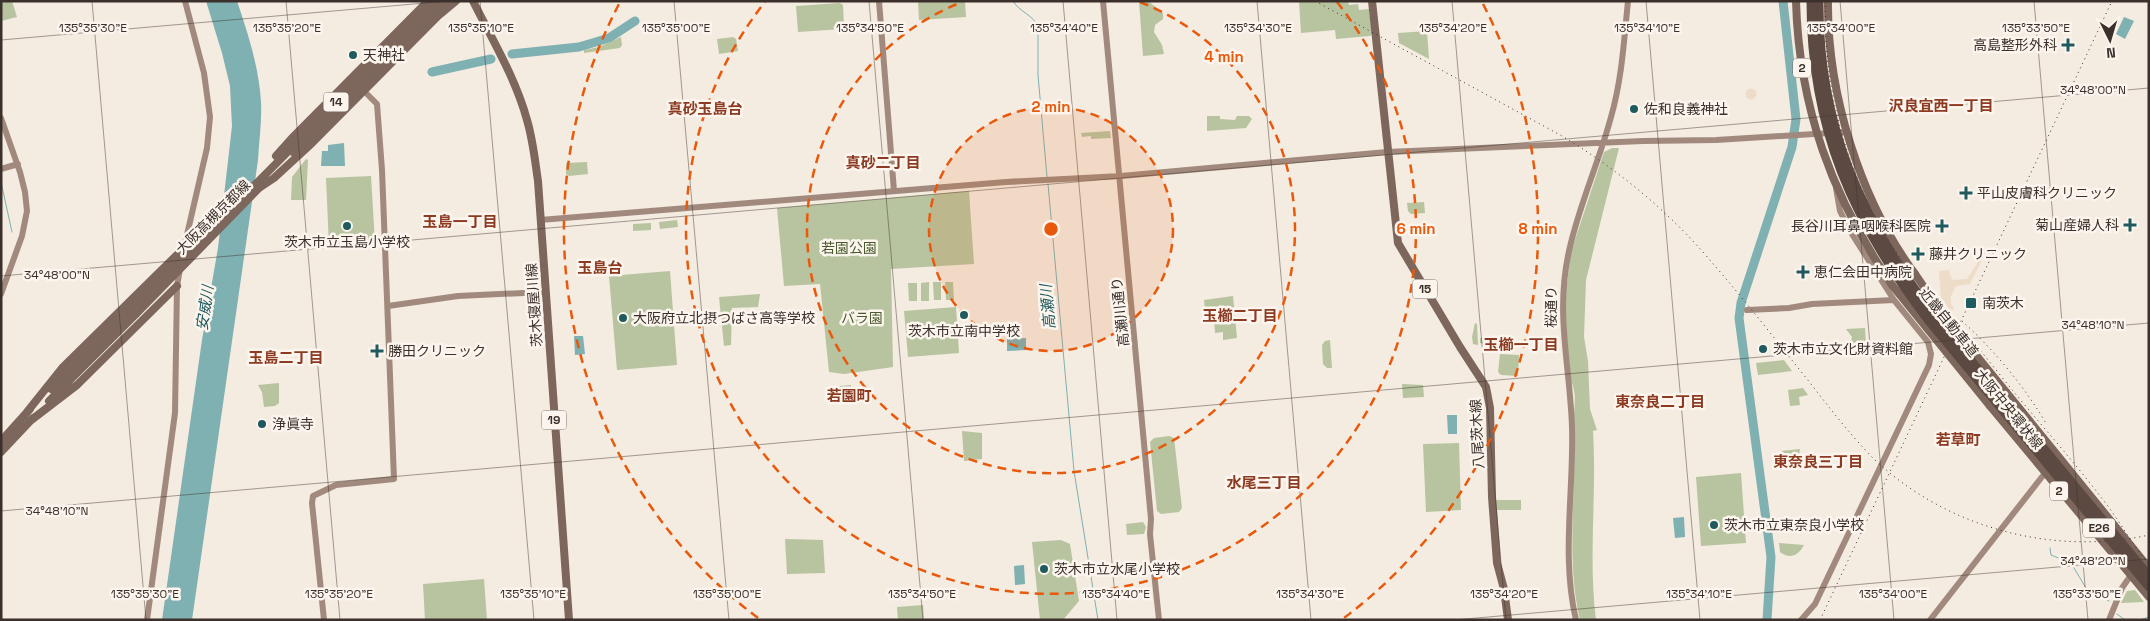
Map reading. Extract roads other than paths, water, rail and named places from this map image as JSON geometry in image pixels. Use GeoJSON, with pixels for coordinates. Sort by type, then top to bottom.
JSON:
{"type":"FeatureCollection","features":[{"type":"Feature","properties":{"kind":"highway","name":"近畿自動車道"},"geometry":{"type":"LineString","coordinates":[[1811,1],[1815,75],[1826,125],[1842,175],[1867,230],[1896,278],[1929,321],[2149,587]]}},
{"type":"Feature","properties":{"kind":"highway","name":"近畿自動車道"},"geometry":{"type":"LineString","coordinates":[[1820,1],[1822,65],[1833,122],[1849,171],[1875,227],[1904,274],[1935,316],[2149,576]]}},
{"type":"Feature","properties":{"kind":"main road","name":"14"},"geometry":{"type":"LineString","coordinates":[[236,204],[294,136],[428,1]]}},
{"type":"Feature","properties":{"kind":"main road","name":"大阪高槻京都線"},"geometry":{"type":"LineString","coordinates":[[1,452],[236,204],[437,1]]}},
{"type":"Feature","properties":{"kind":"main road","name":"大阪高槻京都線"},"geometry":{"type":"LineString","coordinates":[[1,441],[27,412],[134,311],[445,1]]}},
{"type":"Feature","properties":{"kind":"main road","name":"14"},"geometry":{"type":"LineString","coordinates":[[259,188],[274,178],[312,143],[456,1]]}},
{"type":"Feature","properties":{"kind":"main road","name":"茨木寝屋川線"},"geometry":{"type":"LineString","coordinates":[[472,1],[517,90],[527,118],[533,145],[569,620]]}},
{"type":"Feature","properties":{"kind":"main road","name":"八尾茨木線"},"geometry":{"type":"LineString","coordinates":[[1372,1],[1398,243],[1486,387],[1490,408],[1492,497],[1497,563],[1504,589],[1508,620]]}},
{"type":"Feature","properties":{"kind":"main road","name":"大阪中央環状線"},"geometry":{"type":"LineString","coordinates":[[1796,1],[1801,58],[1809,107],[1834,182],[1852,221],[1892,284],[2045,473],[2149,597]]}},
{"type":"Feature","properties":{"kind":"main road","name":"大阪中央環状線"},"geometry":{"type":"LineString","coordinates":[[1828,1],[1832,67],[1848,132],[1882,224],[1941,312],[2146,558],[2149,568]]}},
{"type":"Feature","properties":{"kind":"main road"},"geometry":{"type":"LineString","coordinates":[[27,412],[63,367],[184,248]]}},
{"type":"Feature","properties":{"kind":"main road"},"geometry":{"type":"LineString","coordinates":[[161,270],[173,270],[179,275]]}},
{"type":"Feature","properties":{"kind":"main road"},"geometry":{"type":"LineString","coordinates":[[30,420],[78,385],[177,286]]}},
{"type":"Feature","properties":{"kind":"street"},"geometry":{"type":"LineString","coordinates":[[147,620],[175,413],[177,286],[207,148],[210,117],[204,73],[185,1]]}},
{"type":"Feature","properties":{"kind":"street"},"geometry":{"type":"LineString","coordinates":[[878,1],[894,191]]}},
{"type":"Feature","properties":{"kind":"street","name":"高瀬川通り"},"geometry":{"type":"LineString","coordinates":[[1103,1],[1121,176],[1150,500],[1150,534],[1160,620]]}},
{"type":"Feature","properties":{"kind":"street","name":"桜通り"},"geometry":{"type":"LineString","coordinates":[[1576,620],[1570,583],[1572,425],[1564,348],[1562,305],[1569,250],[1604,143],[1621,70],[1628,1]]}},
{"type":"Feature","properties":{"kind":"street"},"geometry":{"type":"LineString","coordinates":[[324,620],[312,503],[314,496],[336,485],[394,479],[382,170],[377,106],[375,101],[367,94]]}},
{"type":"Feature","properties":{"kind":"street"},"geometry":{"type":"LineString","coordinates":[[1,118],[18,164],[25,192],[27,211],[22,236],[1,294]]}},
{"type":"Feature","properties":{"kind":"street"},"geometry":{"type":"LineString","coordinates":[[540,220],[894,191],[1121,176],[1387,152],[1848,132]]}},
{"type":"Feature","properties":{"kind":"street"},"geometry":{"type":"LineString","coordinates":[[1,169],[18,164]]}},
{"type":"Feature","properties":{"kind":"street"},"geometry":{"type":"LineString","coordinates":[[1801,620],[1815,604],[1929,365],[1931,354],[1928,342],[1894,300],[1850,231],[1840,211],[1834,182]]}},
{"type":"Feature","properties":{"kind":"street"},"geometry":{"type":"LineString","coordinates":[[388,306],[458,296],[545,292]]}},
{"type":"Feature","properties":{"kind":"street"},"geometry":{"type":"LineString","coordinates":[[1747,310],[1789,308],[1812,304],[1894,300]]}},
{"type":"Feature","properties":{"kind":"street"},"geometry":{"type":"LineString","coordinates":[[1930,620],[2039,478],[2045,473]]}},
{"type":"Feature","properties":{"kind":"street"},"geometry":{"type":"LineString","coordinates":[[2109,620],[2130,574],[2146,558]]}},
{"type":"Feature","properties":{"kind":"water"},"geometry":{"type":"Polygon","coordinates":[[[206,1],[237,1],[249,38],[260,89],[261,116],[258,160],[192,620],[162,620],[202,340],[218,248],[232,126],[230,86],[206,1]]]}},
{"type":"Feature","properties":{"kind":"water"},"geometry":{"type":"Polygon","coordinates":[[[2124,17],[2134,21],[2125,39],[2116,34],[2124,17]]]}},
{"type":"Feature","properties":{"kind":"water"},"geometry":{"type":"Polygon","coordinates":[[[344,143],[345,166],[321,166],[322,151],[328,151],[328,145],[344,143]]]}},
{"type":"Feature","properties":{"kind":"water"},"geometry":{"type":"Polygon","coordinates":[[[574,336],[583,336],[585,354],[575,355],[574,336]]]}},
{"type":"Feature","properties":{"kind":"water"},"geometry":{"type":"Polygon","coordinates":[[[1026,338],[1026,350],[1007,351],[1007,339],[1026,338]]]}},
{"type":"Feature","properties":{"kind":"water"},"geometry":{"type":"Polygon","coordinates":[[[1447,415],[1457,415],[1457,434],[1448,434],[1447,415]]]}},
{"type":"Feature","properties":{"kind":"water"},"geometry":{"type":"Polygon","coordinates":[[[1684,517],[1685,537],[1675,538],[1673,518],[1684,517]]]}},
{"type":"Feature","properties":{"kind":"water"},"geometry":{"type":"Polygon","coordinates":[[[1024,565],[1025,584],[1015,585],[1014,566],[1024,565]]]}},
{"type":"Feature","properties":{"kind":"waterway","name":"高瀬川"},"geometry":{"type":"LineString","coordinates":[[1013,1],[1033,19],[1038,27],[1038,75],[1047,177]]}},
{"type":"Feature","properties":{"kind":"waterway"},"geometry":{"type":"LineString","coordinates":[[1767,620],[1771,557],[1739,318],[1741,303],[1792,147],[1796,119],[1783,1]]}},
{"type":"Feature","properties":{"kind":"waterway"},"geometry":{"type":"LineString","coordinates":[[512,54],[579,47],[609,38],[635,21]]}},
{"type":"Feature","properties":{"kind":"waterway"},"geometry":{"type":"LineString","coordinates":[[432,72],[491,59]]}},
{"type":"Feature","properties":{"kind":"waterway"},"geometry":{"type":"LineString","coordinates":[[1,182],[12,232]]}},
{"type":"Feature","properties":{"kind":"waterway","name":"高瀬川"},"geometry":{"type":"LineString","coordinates":[[1048,184],[1074,471],[1098,620]]}},
{"type":"Feature","properties":{"kind":"waterway"},"geometry":{"type":"LineString","coordinates":[[2050,548],[2051,555],[2071,563],[2086,588],[2109,601]]}},
{"type":"Feature","properties":{"kind":"waterway"},"geometry":{"type":"LineString","coordinates":[[2117,614],[2125,620]]}},
{"type":"Feature","properties":{"kind":"waterway"},"geometry":{"type":"LineString","coordinates":[[2140,620],[2149,617]]}},
{"type":"Feature","properties":{"kind":"railway"},"geometry":{"type":"LineString","coordinates":[[1315,1],[1562,136],[1622,176],[1659,207],[1693,241],[1747,304],[1857,441],[1875,460],[1904,484],[1935,503],[1968,519],[2003,531],[2039,538],[2076,542],[2113,541],[2149,535]]}},
{"type":"Feature","properties":{"kind":"railway"},"geometry":{"type":"LineString","coordinates":[[1826,1],[1826,35],[1834,104],[1854,171],[1868,203],[1885,234],[1910,271],[1970,338],[2088,480],[2149,564]]}},
{"type":"Feature","properties":{"kind":"railway"},"geometry":{"type":"LineString","coordinates":[[1820,620],[2112,1]]}},
{"type":"Feature","properties":{"kind":"railway"},"geometry":{"type":"LineString","coordinates":[[1962,321],[1986,344],[2008,370],[2029,397],[2047,425]]}},
{"type":"Feature","properties":{"kind":"place","name":"高島整形外科"},"geometry":{"type":"Point","coordinates":[2068,45]}},
{"type":"Feature","properties":{"kind":"place","name":"天神社"},"geometry":{"type":"Point","coordinates":[353,55]}},
{"type":"Feature","properties":{"kind":"place","name":"佐和良義神社"},"geometry":{"type":"Point","coordinates":[1634,109]}},
{"type":"Feature","properties":{"kind":"place","name":"平山皮膚科クリニック"},"geometry":{"type":"Point","coordinates":[1966,193]}},
{"type":"Feature","properties":{"kind":"place","name":"菊山産婦人科"},"geometry":{"type":"Point","coordinates":[2130,225]}},
{"type":"Feature","properties":{"kind":"place","name":"茨木市立玉島小学校"},"geometry":{"type":"Point","coordinates":[347,226]}},
{"type":"Feature","properties":{"kind":"place","name":"長谷川耳鼻咽喉科医院"},"geometry":{"type":"Point","coordinates":[1942,226]}},
{"type":"Feature","properties":{"kind":"place","name":"藤井クリニック"},"geometry":{"type":"Point","coordinates":[1918,254]}},
{"type":"Feature","properties":{"kind":"place","name":"恵仁会田中病院"},"geometry":{"type":"Point","coordinates":[1803,272]}},
{"type":"Feature","properties":{"kind":"place","name":"南茨木"},"geometry":{"type":"Point","coordinates":[1971,303]}},
{"type":"Feature","properties":{"kind":"place","name":"茨木市立南中学校"},"geometry":{"type":"Point","coordinates":[964,315]}},
{"type":"Feature","properties":{"kind":"place","name":"大阪府立北摂つばさ高等学校"},"geometry":{"type":"Point","coordinates":[623,318]}},
{"type":"Feature","properties":{"kind":"place","name":"茨木市立文化財資料館"},"geometry":{"type":"Point","coordinates":[1763,349]}},
{"type":"Feature","properties":{"kind":"place","name":"勝田クリニック"},"geometry":{"type":"Point","coordinates":[377,351]}},
{"type":"Feature","properties":{"kind":"place","name":"浄眞寺"},"geometry":{"type":"Point","coordinates":[262,424]}},
{"type":"Feature","properties":{"kind":"place","name":"茨木市立東奈良小学校"},"geometry":{"type":"Point","coordinates":[1714,525]}},
{"type":"Feature","properties":{"kind":"place","name":"茨木市立水尾小学校"},"geometry":{"type":"Point","coordinates":[1044,569]}},
{"type":"Feature","properties":{"kind":"district","name":"沢良宜西一丁目"},"geometry":{"type":"Point","coordinates":[1941,106]}},
{"type":"Feature","properties":{"kind":"district","name":"真砂玉島台"},"geometry":{"type":"Point","coordinates":[705,109]}},
{"type":"Feature","properties":{"kind":"district","name":"真砂二丁目"},"geometry":{"type":"Point","coordinates":[883,163]}},
{"type":"Feature","properties":{"kind":"district","name":"玉島一丁目"},"geometry":{"type":"Point","coordinates":[460,222]}},
{"type":"Feature","properties":{"kind":"district","name":"玉島台"},"geometry":{"type":"Point","coordinates":[600,268]}},
{"type":"Feature","properties":{"kind":"district","name":"玉櫛二丁目"},"geometry":{"type":"Point","coordinates":[1240,316]}},
{"type":"Feature","properties":{"kind":"district","name":"玉櫛一丁目"},"geometry":{"type":"Point","coordinates":[1521,345]}},
{"type":"Feature","properties":{"kind":"district","name":"玉島二丁目"},"geometry":{"type":"Point","coordinates":[286,358]}},
{"type":"Feature","properties":{"kind":"district","name":"若園町"},"geometry":{"type":"Point","coordinates":[849,396]}},
{"type":"Feature","properties":{"kind":"district","name":"東奈良二丁目"},"geometry":{"type":"Point","coordinates":[1660,402]}},
{"type":"Feature","properties":{"kind":"district","name":"若草町"},"geometry":{"type":"Point","coordinates":[1958,440]}},
{"type":"Feature","properties":{"kind":"district","name":"東奈良三丁目"},"geometry":{"type":"Point","coordinates":[1818,462]}},
{"type":"Feature","properties":{"kind":"district","name":"水尾三丁目"},"geometry":{"type":"Point","coordinates":[1264,483]}},
{"type":"Feature","properties":{"kind":"park label","name":"若園公園"},"geometry":{"type":"Point","coordinates":[849,248]}},
{"type":"Feature","properties":{"kind":"park label","name":"バラ園"},"geometry":{"type":"Point","coordinates":[862,318]}},
{"type":"Feature","properties":{"kind":"water label","name":"安威川"},"geometry":{"type":"Point","coordinates":[205,308]}}]}
